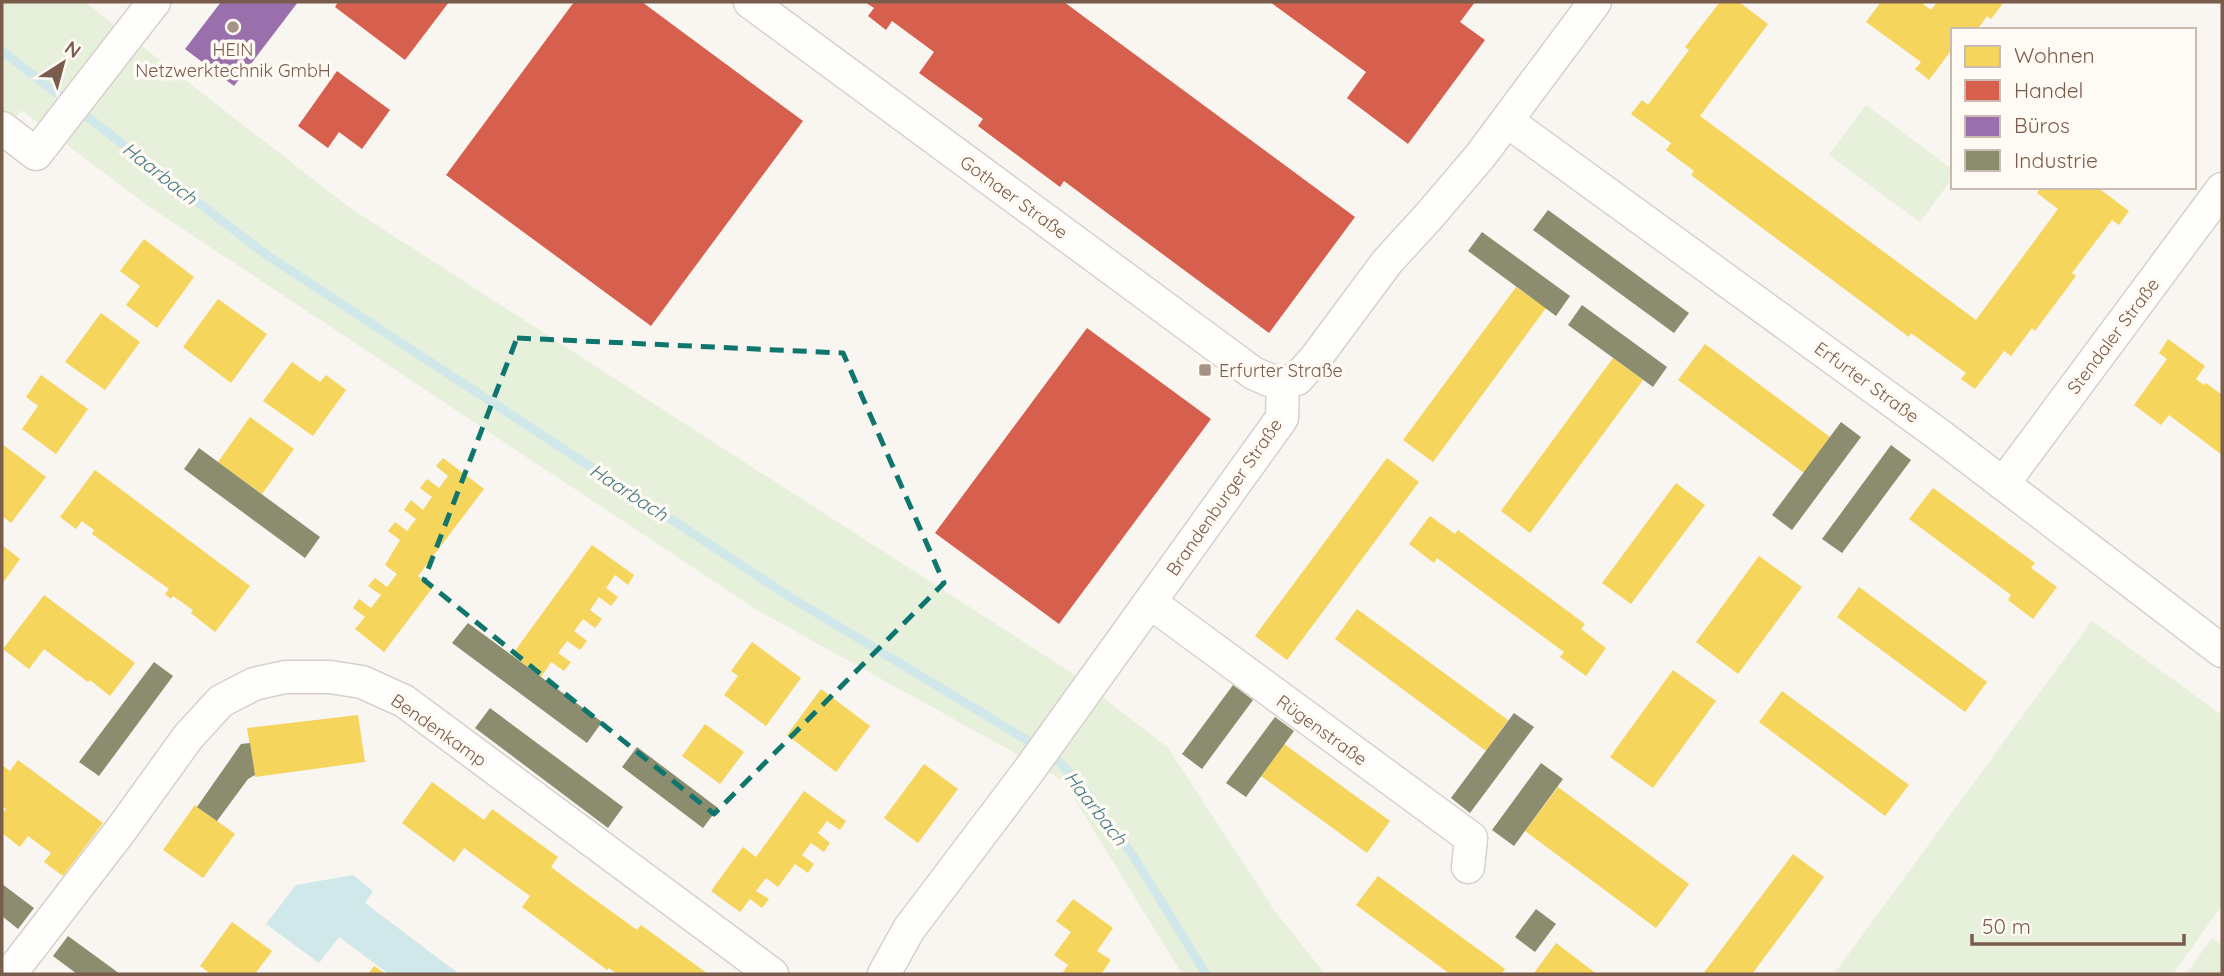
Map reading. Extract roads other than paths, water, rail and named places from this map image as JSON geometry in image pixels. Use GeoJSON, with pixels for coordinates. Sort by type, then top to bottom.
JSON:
{"type":"FeatureCollection","features":[{"type":"Feature","properties":{"kind":"street"},"geometry":{"type":"LineString","coordinates":[[2,128],[36,154],[154,2]]}},
{"type":"Feature","properties":{"kind":"street","name":"Gothaer Straße"},"geometry":{"type":"LineString","coordinates":[[750,2],[1222,351],[1253,373],[1269,380],[1283,382]]}},
{"type":"Feature","properties":{"kind":"street"},"geometry":{"type":"LineString","coordinates":[[1283,382],[1297,379],[1315,359],[1387,262],[1458,183],[1507,121],[1595,2]]}},
{"type":"Feature","properties":{"kind":"street","name":"Erfurter Straße"},"geometry":{"type":"LineString","coordinates":[[1507,121],[1942,437],[2222,651]]}},
{"type":"Feature","properties":{"kind":"street","name":"Stendaler Straße"},"geometry":{"type":"LineString","coordinates":[[2003,484],[2222,189]]}},
{"type":"Feature","properties":{"kind":"street","name":"Brandenburger Straße"},"geometry":{"type":"LineString","coordinates":[[884,974],[909,929],[1064,723],[1282,418],[1283,382]]}},
{"type":"Feature","properties":{"kind":"street","name":"Rügenstraße"},"geometry":{"type":"LineString","coordinates":[[1151,603],[1471,838],[1468,867]]}},
{"type":"Feature","properties":{"kind":"street","name":"Bendenkamp"},"geometry":{"type":"LineString","coordinates":[[10,974],[121,831],[188,737],[221,701],[254,684],[285,677],[330,677],[362,682],[404,701],[772,974]]}},
{"type":"Feature","properties":{"kind":"water"},"geometry":{"type":"Polygon","coordinates":[[[353,875],[373,891],[365,903],[459,974],[389,974],[339,937],[319,963],[266,924],[296,885],[353,875]]]}},
{"type":"Feature","properties":{"kind":"waterway","name":"Haarbach"},"geometry":{"type":"LineString","coordinates":[[2,51],[265,254],[790,597],[1055,757],[1086,791],[1132,854],[1206,974]]}},
{"type":"Feature","properties":{"kind":"place","name":"HEIN Netzwerktechnik GmbH"},"geometry":{"type":"Point","coordinates":[233,27]}},
{"type":"Feature","properties":{"kind":"place","name":"Erfurter Straße"},"geometry":{"type":"Point","coordinates":[1205,370]}}]}
